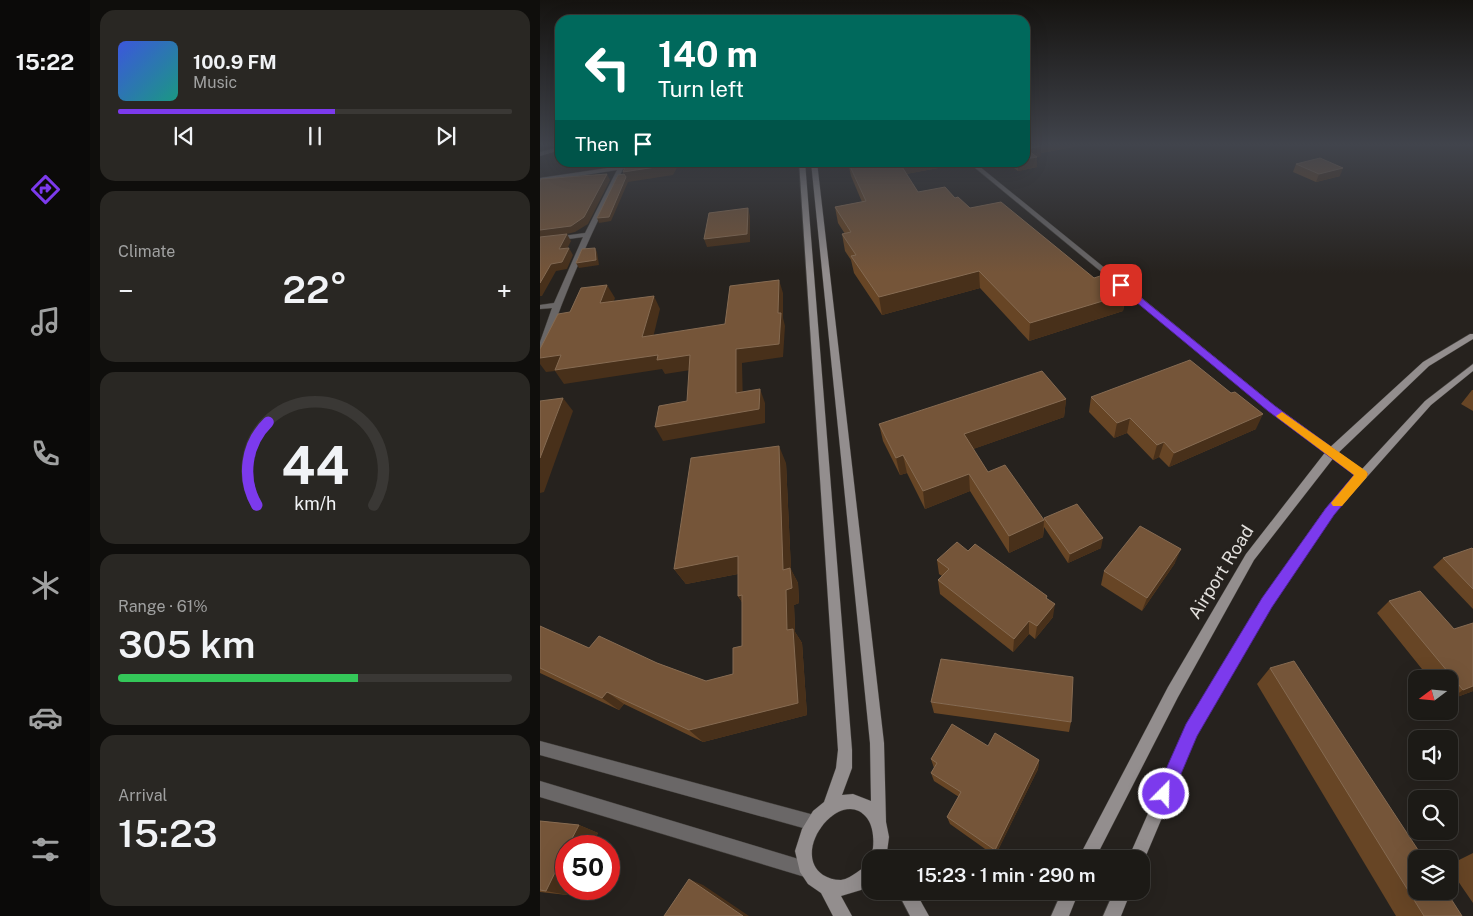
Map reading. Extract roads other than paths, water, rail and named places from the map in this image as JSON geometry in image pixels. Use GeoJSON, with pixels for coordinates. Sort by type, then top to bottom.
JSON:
{"type":"FeatureCollection","features":[{"type":"Feature","properties":{"kind":"main road"},"geometry":{"type":"LineString","coordinates":[[804,188],[845,750],[844,768],[830,808]]}},
{"type":"Feature","properties":{"kind":"main road"},"geometry":{"type":"LineString","coordinates":[[817,188],[878,743],[878,820],[882,834],[882,850]]}},
{"type":"Feature","properties":{"kind":"main road","name":"Airport Road"},"geometry":{"type":"LineString","coordinates":[[1091,850],[1173,692],[1250,557],[1331,452],[1426,364],[1473,336]]}},
{"type":"Feature","properties":{"kind":"main road"},"geometry":{"type":"LineString","coordinates":[[1140,850],[1192,730],[1267,602],[1330,511],[1362,474],[1428,402],[1473,367]]}},
{"type":"Feature","properties":{"kind":"main road"},"geometry":{"type":"LineString","coordinates":[[862,882],[851,890],[837,894],[823,891],[811,882],[805,869],[806,838],[814,823],[838,803],[851,801],[864,804],[873,812],[878,820]]}},
{"type":"Feature","properties":{"kind":"main road"},"geometry":{"type":"LineString","coordinates":[[829,892],[843,916]]}},
{"type":"Feature","properties":{"kind":"main road"},"geometry":{"type":"LineString","coordinates":[[910,900],[920,916]]}},
{"type":"Feature","properties":{"kind":"main road"},"geometry":{"type":"LineString","coordinates":[[1060,916],[1067,900]]}},
{"type":"Feature","properties":{"kind":"main road"},"geometry":{"type":"LineString","coordinates":[[1112,916],[1119,900]]}},
{"type":"Feature","properties":{"kind":"street"},"geometry":{"type":"LineString","coordinates":[[540,354],[556,305],[586,235],[611,188]]}},
{"type":"Feature","properties":{"kind":"street"},"geometry":{"type":"LineString","coordinates":[[1002,188],[1272,408],[1362,474]]}},
{"type":"Feature","properties":{"kind":"street"},"geometry":{"type":"LineString","coordinates":[[540,241],[586,235]]}},
{"type":"Feature","properties":{"kind":"street"},"geometry":{"type":"LineString","coordinates":[[540,307],[556,305]]}},
{"type":"Feature","properties":{"kind":"street"},"geometry":{"type":"LineString","coordinates":[[540,748],[814,823]]}},
{"type":"Feature","properties":{"kind":"street"},"geometry":{"type":"LineString","coordinates":[[540,789],[805,869]]}}]}
